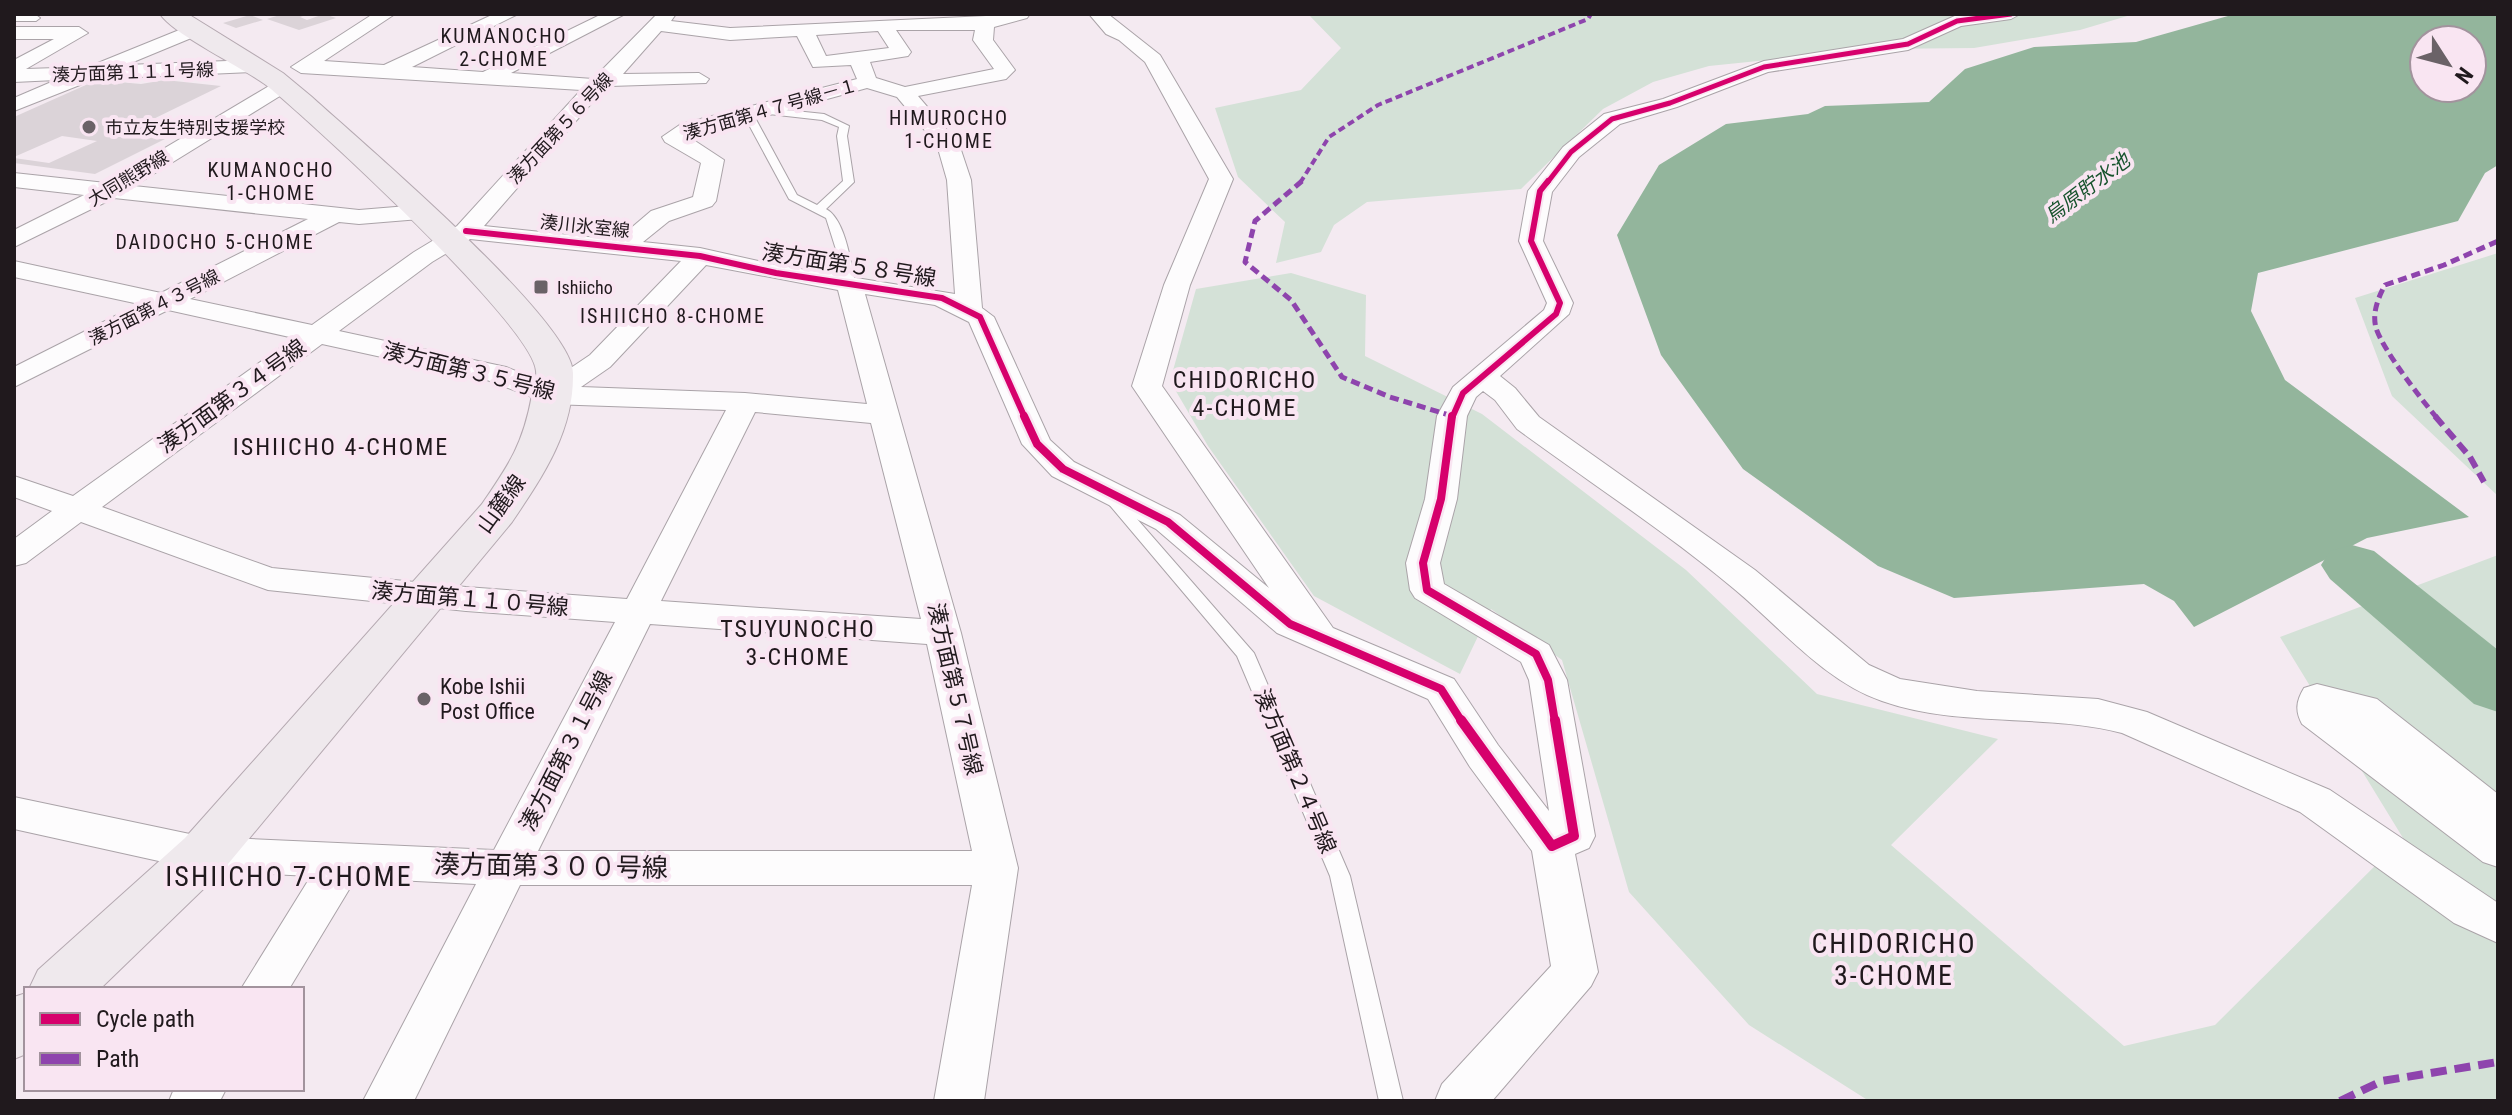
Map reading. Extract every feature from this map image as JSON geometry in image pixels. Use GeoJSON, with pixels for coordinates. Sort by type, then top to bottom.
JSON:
{"type":"FeatureCollection","features":[{"type":"Feature","properties":{"kind":"main road","name":"山麓線"},"geometry":{"type":"LineString","coordinates":[[61,987],[204,854],[497,513],[533,460],[545,432],[555,371],[547,347],[458,236],[420,212],[278,74],[192,22]]}},
{"type":"Feature","properties":{"kind":"street","name":"大同熊野線"},"geometry":{"type":"LineString","coordinates":[[14,240],[111,190],[278,74],[386,14]]}},
{"type":"Feature","properties":{"kind":"street"},"geometry":{"type":"LineString","coordinates":[[388,71],[509,14]]}},
{"type":"Feature","properties":{"kind":"street"},"geometry":{"type":"LineString","coordinates":[[488,77],[616,14]]}},
{"type":"Feature","properties":{"kind":"street"},"geometry":{"type":"LineString","coordinates":[[662,20],[730,34],[804,30],[845,21],[884,25],[974,21],[1020,14]]}},
{"type":"Feature","properties":{"kind":"street"},"geometry":{"type":"LineString","coordinates":[[1081,14],[1103,19],[1153,59],[1221,179],[1177,285],[1147,386],[1320,636]]}},
{"type":"Feature","properties":{"kind":"street"},"geometry":{"type":"LineString","coordinates":[[1552,846],[1574,836],[1548,680],[1536,654],[1427,590],[1423,563],[1441,499],[1452,416],[1463,393],[1556,314],[1560,303],[1531,241],[1540,191],[1571,152],[1612,119],[1670,103],[1764,67],[1908,44],[1957,21],[2011,14]]}},
{"type":"Feature","properties":{"kind":"street"},"geometry":{"type":"LineString","coordinates":[[15,29],[40,16]]}},
{"type":"Feature","properties":{"kind":"street","name":"湊方面第５６号線"},"geometry":{"type":"LineString","coordinates":[[458,236],[662,20]]}},
{"type":"Feature","properties":{"kind":"street"},"geometry":{"type":"LineString","coordinates":[[858,58],[868,82],[904,93],[999,75],[1005,70],[983,40],[974,21]]}},
{"type":"Feature","properties":{"kind":"street"},"geometry":{"type":"LineString","coordinates":[[14,105],[192,22]]}},
{"type":"Feature","properties":{"kind":"street"},"geometry":{"type":"LineString","coordinates":[[804,30],[820,63],[901,52],[884,25]]}},
{"type":"Feature","properties":{"kind":"street"},"geometry":{"type":"LineString","coordinates":[[14,68],[79,33],[15,29]]}},
{"type":"Feature","properties":{"kind":"street","name":"湊方面第１１１号線"},"geometry":{"type":"LineString","coordinates":[[14,76],[388,71],[601,82],[699,79]]}},
{"type":"Feature","properties":{"kind":"street","name":"湊方面第４７号線－１"},"geometry":{"type":"LineString","coordinates":[[624,246],[660,216],[704,201],[713,160],[673,137],[689,129],[752,111],[868,82]]}},
{"type":"Feature","properties":{"kind":"street"},"geometry":{"type":"LineString","coordinates":[[904,93],[948,144],[959,180],[969,311],[980,317],[1037,444],[1063,469],[1168,522],[1290,624],[1441,689],[1484,756],[1552,846],[1575,972],[1460,1101]]}},
{"type":"Feature","properties":{"kind":"street"},"geometry":{"type":"LineString","coordinates":[[14,180],[359,217],[420,212]]}},
{"type":"Feature","properties":{"kind":"street","name":"湊方面第４３号線"},"geometry":{"type":"LineString","coordinates":[[14,378],[336,214]]}},
{"type":"Feature","properties":{"kind":"street","name":"湊川氷室線"},"geometry":{"type":"LineString","coordinates":[[458,236],[624,246],[700,256]]}},
{"type":"Feature","properties":{"kind":"street","name":"湊方面第３４号線"},"geometry":{"type":"LineString","coordinates":[[14,555],[423,257],[458,236]]}},
{"type":"Feature","properties":{"kind":"street"},"geometry":{"type":"LineString","coordinates":[[550,395],[600,361],[700,256]]}},
{"type":"Feature","properties":{"kind":"street","name":"湊方面第５８号線"},"geometry":{"type":"LineString","coordinates":[[700,256],[776,273],[942,298],[969,311]]}},
{"type":"Feature","properties":{"kind":"street","name":"湊方面第３５号線"},"geometry":{"type":"LineString","coordinates":[[14,269],[496,373],[550,395],[745,402],[885,415]]}},
{"type":"Feature","properties":{"kind":"street","name":"湊方面第５７号線"},"geometry":{"type":"LineString","coordinates":[[849,283],[943,633],[997,868],[959,1101]]}},
{"type":"Feature","properties":{"kind":"street"},"geometry":{"type":"LineString","coordinates":[[1482,376],[1505,394],[1528,423],[1743,578],[1856,674],[1893,691],[1977,705],[2098,713],[2133,722],[2315,801],[2470,910],[2498,924]]}},
{"type":"Feature","properties":{"kind":"street","name":"湊方面第３１号線"},"geometry":{"type":"LineString","coordinates":[[388,1101],[745,402]]}},
{"type":"Feature","properties":{"kind":"street","name":"湊方面第１１０号線"},"geometry":{"type":"LineString","coordinates":[[14,486],[268,579],[636,613],[943,633]]}},
{"type":"Feature","properties":{"kind":"street"},"geometry":{"type":"LineString","coordinates":[[2498,817],[2363,709],[2317,698],[2316,714],[2343,737],[2498,850]]}},
{"type":"Feature","properties":{"kind":"street","name":"湊方面第３００号線"},"geometry":{"type":"LineString","coordinates":[[14,813],[204,854],[506,868],[997,868]]}},
{"type":"Feature","properties":{"kind":"street"},"geometry":{"type":"LineString","coordinates":[[265,987],[345,860]]}},
{"type":"Feature","properties":{"kind":"lane"},"geometry":{"type":"LineString","coordinates":[[752,111],[824,117],[844,126],[842,136],[849,182],[819,209]]}},
{"type":"Feature","properties":{"kind":"lane"},"geometry":{"type":"LineString","coordinates":[[752,111],[793,197],[831,216],[849,283]]}},
{"type":"Feature","properties":{"kind":"lane","name":"湊方面第２４号線"},"geometry":{"type":"LineString","coordinates":[[1104,488],[1245,653],[1340,876],[1391,1101]]}},
{"type":"Feature","properties":{"kind":"shaded area"},"geometry":{"type":"Polygon","coordinates":[[[1308,14],[2134,14],[2080,30],[1974,48],[1875,49],[1709,66],[1653,82],[1603,109],[1521,189],[1367,202],[1334,225],[1321,252],[1276,263],[1285,222],[1238,177],[1215,108],[1301,90],[1341,48],[1308,14]]]}},
{"type":"Feature","properties":{"kind":"shaded area"},"geometry":{"type":"Polygon","coordinates":[[[2498,253],[2498,496],[2392,396],[2355,298],[2498,253]]]}},
{"type":"Feature","properties":{"kind":"shaded area"},"geometry":{"type":"Polygon","coordinates":[[[1291,273],[1366,295],[1365,356],[1482,414],[1686,570],[1817,694],[1998,739],[1891,845],[2124,1046],[2215,1025],[2403,838],[2280,637],[2498,555],[2498,1101],[1869,1101],[1749,1025],[1629,892],[1562,660],[1491,609],[1460,674],[1314,596],[1208,446],[1170,381],[1196,289],[1291,273]]]}},
{"type":"Feature","properties":{"kind":"water"},"geometry":{"type":"Polygon","coordinates":[[[2235,14],[2498,14],[2498,165],[2485,173],[2458,221],[2258,273],[2251,311],[2285,380],[2469,517],[2367,538],[2194,627],[2174,601],[2144,584],[1954,598],[1878,566],[1743,469],[1661,355],[1617,235],[1659,165],[1726,124],[1808,114],[1825,106],[1929,102],[1965,69],[2034,47],[2136,42],[2235,14]]]}},
{"type":"Feature","properties":{"kind":"building"},"geometry":{"type":"Polygon","coordinates":[[[283,14],[309,14],[300,17],[307,20],[324,14],[336,18],[299,30],[267,19],[283,14]]]}},
{"type":"Feature","properties":{"kind":"building"},"geometry":{"type":"Polygon","coordinates":[[[250,15],[263,20],[236,28],[223,23],[250,15]]]}},
{"type":"Feature","properties":{"kind":"building","name":"市立友生特別支援学校"},"geometry":{"type":"Polygon","coordinates":[[[97,80],[141,84],[165,80],[221,86],[141,125],[185,129],[95,174],[14,163],[14,158],[49,163],[97,141],[62,136],[14,157],[14,117],[97,80]]]}},
{"type":"Feature","properties":{"kind":"waterway","name":"烏原貯水池"},"geometry":{"type":"LineString","coordinates":[[2352,565],[2498,687]]}},
{"type":"Feature","properties":{"kind":"marked path"},"geometry":{"type":"LineString","coordinates":[[1452,416],[1390,397],[1342,377],[1291,300],[1245,262],[1255,221],[1304,179],[1329,137],[1378,105],[1433,85],[1478,62],[1552,36],[1588,19],[1591,14]]}},
{"type":"Feature","properties":{"kind":"marked path"},"geometry":{"type":"LineString","coordinates":[[2484,482],[2470,457],[2416,393],[2376,327],[2376,302],[2385,285],[2444,265],[2498,241]]}},
{"type":"Feature","properties":{"kind":"marked path"},"geometry":{"type":"LineString","coordinates":[[2340,1101],[2382,1081],[2498,1062]]}},
{"type":"Feature","properties":{"kind":"cycle path"},"geometry":{"type":"LineString","coordinates":[[466,231],[700,256],[776,273],[942,298],[980,317],[1037,444],[1063,469],[1168,522],[1290,624],[1441,689],[1484,756],[1552,846],[1574,836],[1548,680],[1536,654],[1427,590],[1423,563],[1441,499],[1452,416],[1463,393],[1556,314],[1560,303],[1531,241],[1540,191],[1571,152],[1612,119],[1670,103],[1764,67],[1908,44],[1957,21],[2011,14]]}},
{"type":"Feature","properties":{"kind":"place","name":"市立友生特別支援学校"},"geometry":{"type":"Point","coordinates":[89,127]}},
{"type":"Feature","properties":{"kind":"place","name":"Ishiicho"},"geometry":{"type":"Point","coordinates":[541,287]}},
{"type":"Feature","properties":{"kind":"place","name":"Kobe Ishii Post Office"},"geometry":{"type":"Point","coordinates":[424,699]}},
{"type":"Feature","properties":{"kind":"district","name":"KUMANOCHO 2-CHOME"},"geometry":{"type":"Point","coordinates":[504,48]}},
{"type":"Feature","properties":{"kind":"district","name":"HIMUROCHO 1-CHOME"},"geometry":{"type":"Point","coordinates":[949,130]}},
{"type":"Feature","properties":{"kind":"district","name":"KUMANOCHO 1-CHOME"},"geometry":{"type":"Point","coordinates":[271,182]}},
{"type":"Feature","properties":{"kind":"district","name":"DAIDOCHO 5-CHOME"},"geometry":{"type":"Point","coordinates":[215,242]}},
{"type":"Feature","properties":{"kind":"district","name":"ISHIICHO 8-CHOME"},"geometry":{"type":"Point","coordinates":[673,316]}},
{"type":"Feature","properties":{"kind":"district","name":"CHIDORICHO 4-CHOME"},"geometry":{"type":"Point","coordinates":[1245,394]}},
{"type":"Feature","properties":{"kind":"district","name":"ISHIICHO 4-CHOME"},"geometry":{"type":"Point","coordinates":[341,447]}},
{"type":"Feature","properties":{"kind":"district","name":"TSUYUNOCHO 3-CHOME"},"geometry":{"type":"Point","coordinates":[798,643]}},
{"type":"Feature","properties":{"kind":"district","name":"ISHIICHO 7-CHOME"},"geometry":{"type":"Point","coordinates":[289,876]}},
{"type":"Feature","properties":{"kind":"district","name":"CHIDORICHO 3-CHOME"},"geometry":{"type":"Point","coordinates":[1894,959]}}]}
